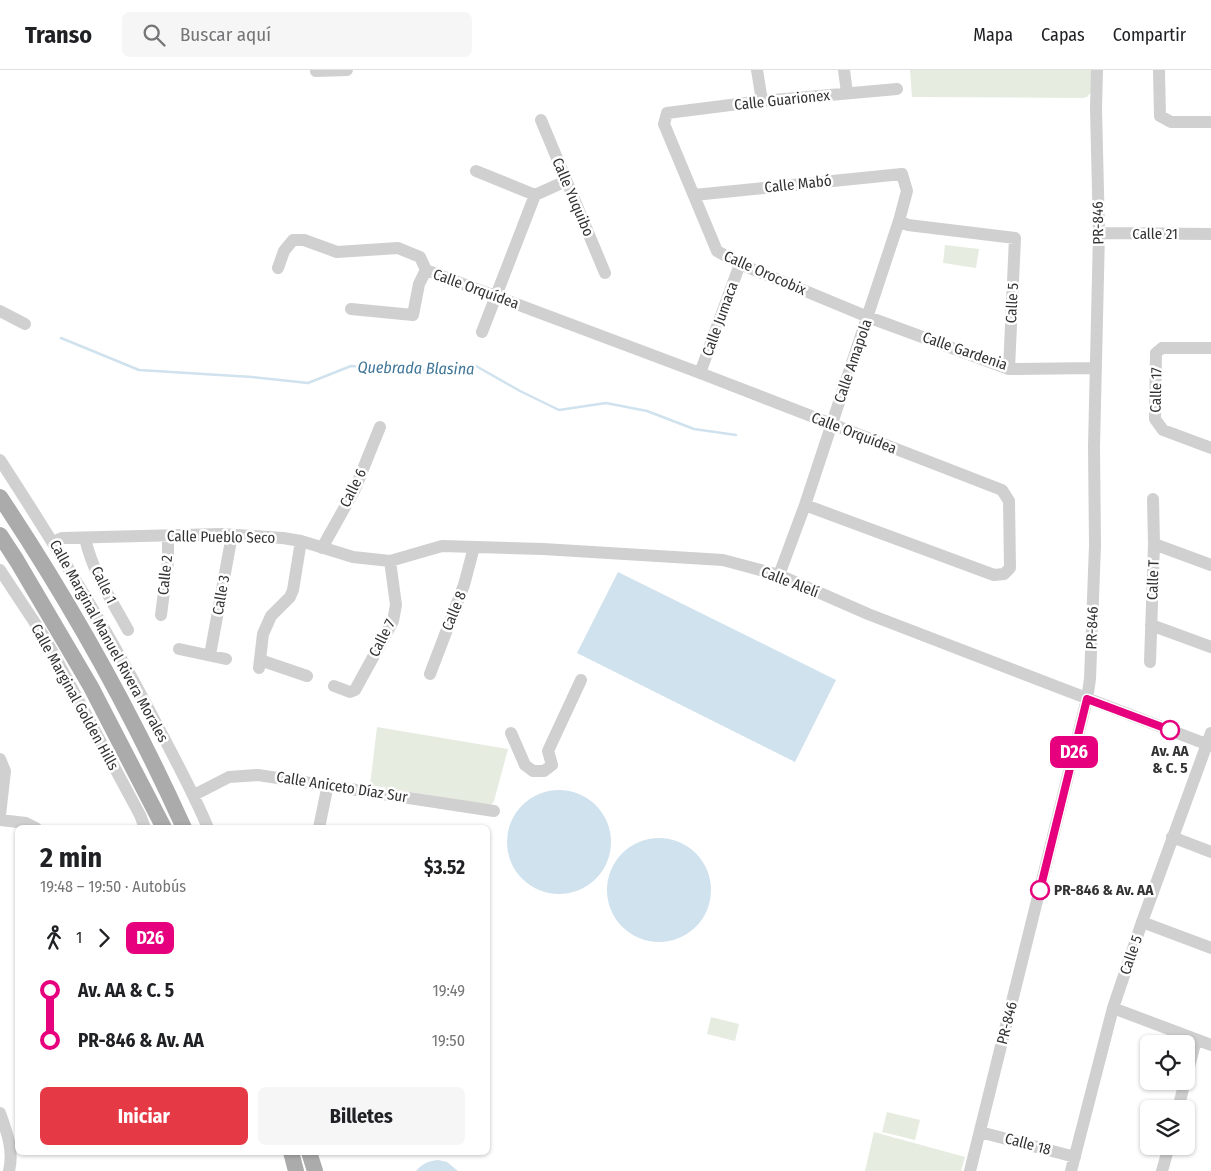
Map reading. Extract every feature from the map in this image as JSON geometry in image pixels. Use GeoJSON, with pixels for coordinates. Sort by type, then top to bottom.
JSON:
{"type":"FeatureCollection","features":[{"type":"Feature","properties":{"kind":"main road"},"geometry":{"type":"LineString","coordinates":[[0,497],[29,540],[94,650],[153,758],[183,825]]}},
{"type":"Feature","properties":{"kind":"main road"},"geometry":{"type":"LineString","coordinates":[[0,535],[91,687],[162,825]]}},
{"type":"Feature","properties":{"kind":"main road"},"geometry":{"type":"LineString","coordinates":[[292,1155],[296,1171]]}},
{"type":"Feature","properties":{"kind":"street"},"geometry":{"type":"LineString","coordinates":[[316,71],[348,70]]}},
{"type":"Feature","properties":{"kind":"street"},"geometry":{"type":"LineString","coordinates":[[757,70],[762,101]]}},
{"type":"Feature","properties":{"kind":"street"},"geometry":{"type":"LineString","coordinates":[[844,70],[847,93]]}},
{"type":"Feature","properties":{"kind":"street","name":"PR-846"},"geometry":{"type":"LineString","coordinates":[[970,1171],[1087,699],[1090,680],[1095,545],[1094,368],[1099,233],[1097,70]]}},
{"type":"Feature","properties":{"kind":"street"},"geometry":{"type":"LineString","coordinates":[[1159,70],[1160,116],[1171,122],[1211,122]]}},
{"type":"Feature","properties":{"kind":"street","name":"Calle Guarionex"},"geometry":{"type":"LineString","coordinates":[[667,113],[762,101],[897,89]]}},
{"type":"Feature","properties":{"kind":"street","name":"Calle Orocobix"},"geometry":{"type":"LineString","coordinates":[[667,113],[664,124],[716,251],[740,264],[868,317]]}},
{"type":"Feature","properties":{"kind":"street","name":"Calle Yuquibo"},"geometry":{"type":"LineString","coordinates":[[541,120],[605,273]]}},
{"type":"Feature","properties":{"kind":"street"},"geometry":{"type":"LineString","coordinates":[[476,171],[535,195],[566,182]]}},
{"type":"Feature","properties":{"kind":"street","name":"Calle Mabó"},"geometry":{"type":"LineString","coordinates":[[694,195],[902,174]]}},
{"type":"Feature","properties":{"kind":"street","name":"Calle Amapola"},"geometry":{"type":"LineString","coordinates":[[779,575],[806,505],[899,221],[906,191],[902,174]]}},
{"type":"Feature","properties":{"kind":"street"},"geometry":{"type":"LineString","coordinates":[[482,332],[535,195]]}},
{"type":"Feature","properties":{"kind":"street","name":"Calle 5"},"geometry":{"type":"LineString","coordinates":[[899,221],[908,225],[1015,238],[1009,368]]}},
{"type":"Feature","properties":{"kind":"street","name":"Calle 21"},"geometry":{"type":"LineString","coordinates":[[1099,233],[1211,234]]}},
{"type":"Feature","properties":{"kind":"street"},"geometry":{"type":"LineString","coordinates":[[278,268],[284,251],[293,240],[304,240],[337,252],[398,248],[420,258],[426,270],[419,284],[413,315],[351,309]]}},
{"type":"Feature","properties":{"kind":"street","name":"Calle Jumaca"},"geometry":{"type":"LineString","coordinates":[[700,373],[740,264]]}},
{"type":"Feature","properties":{"kind":"street","name":"Calle Orquídea"},"geometry":{"type":"LineString","coordinates":[[426,270],[700,373],[1002,490],[1009,501],[1010,568],[1004,574],[994,575],[806,505]]}},
{"type":"Feature","properties":{"kind":"street"},"geometry":{"type":"LineString","coordinates":[[0,311],[25,324]]}},
{"type":"Feature","properties":{"kind":"street","name":"Calle Gardenia"},"geometry":{"type":"LineString","coordinates":[[868,317],[1009,368],[1094,368]]}},
{"type":"Feature","properties":{"kind":"street","name":"Calle 17"},"geometry":{"type":"LineString","coordinates":[[1211,348],[1162,348],[1156,353],[1154,419],[1164,430],[1211,448]]}},
{"type":"Feature","properties":{"kind":"street","name":"Calle 6"},"geometry":{"type":"LineString","coordinates":[[322,548],[355,489],[380,427]]}},
{"type":"Feature","properties":{"kind":"street","name":"Calle Marginal Manuel Rivera Morales"},"geometry":{"type":"LineString","coordinates":[[0,460],[53,542],[128,669],[194,795],[207,825]]}},
{"type":"Feature","properties":{"kind":"street","name":"Calle T"},"geometry":{"type":"LineString","coordinates":[[1150,662],[1154,544],[1153,499]]}},
{"type":"Feature","properties":{"kind":"street","name":"Calle Pueblo Seco"},"geometry":{"type":"LineString","coordinates":[[53,542],[62,538],[168,536],[232,535],[283,538],[301,541],[353,557],[390,562],[442,546],[474,547]]}},
{"type":"Feature","properties":{"kind":"street","name":"Calle 3"},"geometry":{"type":"LineString","coordinates":[[210,655],[232,535]]}},
{"type":"Feature","properties":{"kind":"street","name":"Calle 2"},"geometry":{"type":"LineString","coordinates":[[161,615],[168,561],[168,536]]}},
{"type":"Feature","properties":{"kind":"street","name":"Calle 1"},"geometry":{"type":"LineString","coordinates":[[85,538],[87,549],[105,590],[128,630]]}},
{"type":"Feature","properties":{"kind":"street"},"geometry":{"type":"LineString","coordinates":[[301,541],[293,590],[290,598],[271,616],[263,634],[259,664],[307,676]]}},
{"type":"Feature","properties":{"kind":"street"},"geometry":{"type":"LineString","coordinates":[[1154,544],[1211,565]]}},
{"type":"Feature","properties":{"kind":"street","name":"Calle Alelí"},"geometry":{"type":"LineString","coordinates":[[474,547],[723,560],[779,575],[868,614],[1087,699],[1210,741]]}},
{"type":"Feature","properties":{"kind":"street","name":"Calle 8"},"geometry":{"type":"LineString","coordinates":[[430,674],[464,586],[474,547]]}},
{"type":"Feature","properties":{"kind":"street","name":"Calle 7"},"geometry":{"type":"LineString","coordinates":[[334,686],[350,692],[355,690],[392,621],[396,605],[390,562]]}},
{"type":"Feature","properties":{"kind":"street","name":"Calle Marginal Golden Hills"},"geometry":{"type":"LineString","coordinates":[[0,570],[45,638],[136,807],[144,825]]}},
{"type":"Feature","properties":{"kind":"street"},"geometry":{"type":"LineString","coordinates":[[1151,625],[1211,647]]}},
{"type":"Feature","properties":{"kind":"street"},"geometry":{"type":"LineString","coordinates":[[179,649],[226,659]]}},
{"type":"Feature","properties":{"kind":"street"},"geometry":{"type":"LineString","coordinates":[[511,733],[525,764],[533,771],[544,771],[552,765],[548,751],[581,680]]}},
{"type":"Feature","properties":{"kind":"street","name":"Calle 5"},"geometry":{"type":"LineString","coordinates":[[1071,1171],[1113,1008],[1172,837],[1210,741]]}},
{"type":"Feature","properties":{"kind":"street"},"geometry":{"type":"LineString","coordinates":[[0,759],[5,771],[0,816]]}},
{"type":"Feature","properties":{"kind":"street","name":"Calle Aniceto Díaz Sur"},"geometry":{"type":"LineString","coordinates":[[194,795],[230,777],[258,775],[328,784],[494,811]]}},
{"type":"Feature","properties":{"kind":"street"},"geometry":{"type":"LineString","coordinates":[[319,825],[328,784]]}},
{"type":"Feature","properties":{"kind":"street"},"geometry":{"type":"LineString","coordinates":[[0,820],[30,825]]}},
{"type":"Feature","properties":{"kind":"street"},"geometry":{"type":"LineString","coordinates":[[1172,837],[1211,852]]}},
{"type":"Feature","properties":{"kind":"street"},"geometry":{"type":"LineString","coordinates":[[1142,922],[1211,948]]}},
{"type":"Feature","properties":{"kind":"street"},"geometry":{"type":"LineString","coordinates":[[1113,1008],[1211,1046]]}},
{"type":"Feature","properties":{"kind":"street"},"geometry":{"type":"LineString","coordinates":[[1195,1044],[1196,1040]]}},
{"type":"Feature","properties":{"kind":"street"},"geometry":{"type":"LineString","coordinates":[[0,1113],[10,1140],[11,1164],[9,1171]]}},
{"type":"Feature","properties":{"kind":"street","name":"Calle 18"},"geometry":{"type":"LineString","coordinates":[[980,1132],[1075,1157]]}},
{"type":"Feature","properties":{"kind":"street"},"geometry":{"type":"LineString","coordinates":[[1162,1171],[1166,1155]]}},
{"type":"Feature","properties":{"kind":"shaded area"},"geometry":{"type":"Polygon","coordinates":[[[910,70],[1091,70],[1091,92],[1087,97],[1083,98],[912,97],[910,70]]]}},
{"type":"Feature","properties":{"kind":"shaded area"},"geometry":{"type":"Polygon","coordinates":[[[945,245],[979,249],[976,268],[943,263],[945,245]]]}},
{"type":"Feature","properties":{"kind":"shaded area"},"geometry":{"type":"Polygon","coordinates":[[[377,727],[508,749],[494,801],[488,805],[370,785],[377,727]]]}},
{"type":"Feature","properties":{"kind":"shaded area"},"geometry":{"type":"Polygon","coordinates":[[[711,1017],[739,1024],[735,1041],[707,1034],[711,1017]]]}},
{"type":"Feature","properties":{"kind":"shaded area"},"geometry":{"type":"Polygon","coordinates":[[[887,1112],[920,1120],[915,1140],[882,1132],[887,1112]]]}},
{"type":"Feature","properties":{"kind":"shaded area"},"geometry":{"type":"Polygon","coordinates":[[[874,1132],[965,1157],[961,1171],[865,1171],[874,1132]]]}},
{"type":"Feature","properties":{"kind":"water"},"geometry":{"type":"Polygon","coordinates":[[[618,572],[836,680],[795,762],[577,653],[618,572]]]}},
{"type":"Feature","properties":{"kind":"water"},"geometry":{"type":"Polygon","coordinates":[[[559,790],[579,794],[596,805],[607,822],[611,842],[607,862],[596,879],[579,890],[559,894],[539,890],[522,879],[511,862],[507,842],[511,822],[522,805],[539,794],[559,790]]]}},
{"type":"Feature","properties":{"kind":"water"},"geometry":{"type":"Polygon","coordinates":[[[659,838],[679,842],[696,853],[707,870],[711,890],[707,910],[696,927],[679,938],[659,942],[639,938],[622,927],[611,910],[607,890],[611,870],[622,853],[639,842],[659,838]]]}},
{"type":"Feature","properties":{"kind":"water"},"geometry":{"type":"Polygon","coordinates":[[[438,1160],[447,1162],[458,1171],[416,1171],[426,1163],[438,1160]]]}},
{"type":"Feature","properties":{"kind":"waterway","name":"Quebrada Blasina"},"geometry":{"type":"LineString","coordinates":[[61,338],[139,370],[252,377],[308,383],[351,366],[443,371],[476,366],[559,410],[606,403],[647,411],[694,429],[736,435]]}},
{"type":"Feature","properties":{"kind":"bus line","name":"D26"},"geometry":{"type":"LineString","coordinates":[[1040,890],[1087,699],[1170,730]]}},
{"type":"Feature","properties":{"kind":"place","name":"Av. AA & C. 5"},"geometry":{"type":"Point","coordinates":[1170,730]}},
{"type":"Feature","properties":{"kind":"place","name":"PR-846 & Av. AA"},"geometry":{"type":"Point","coordinates":[1040,890]}}]}
